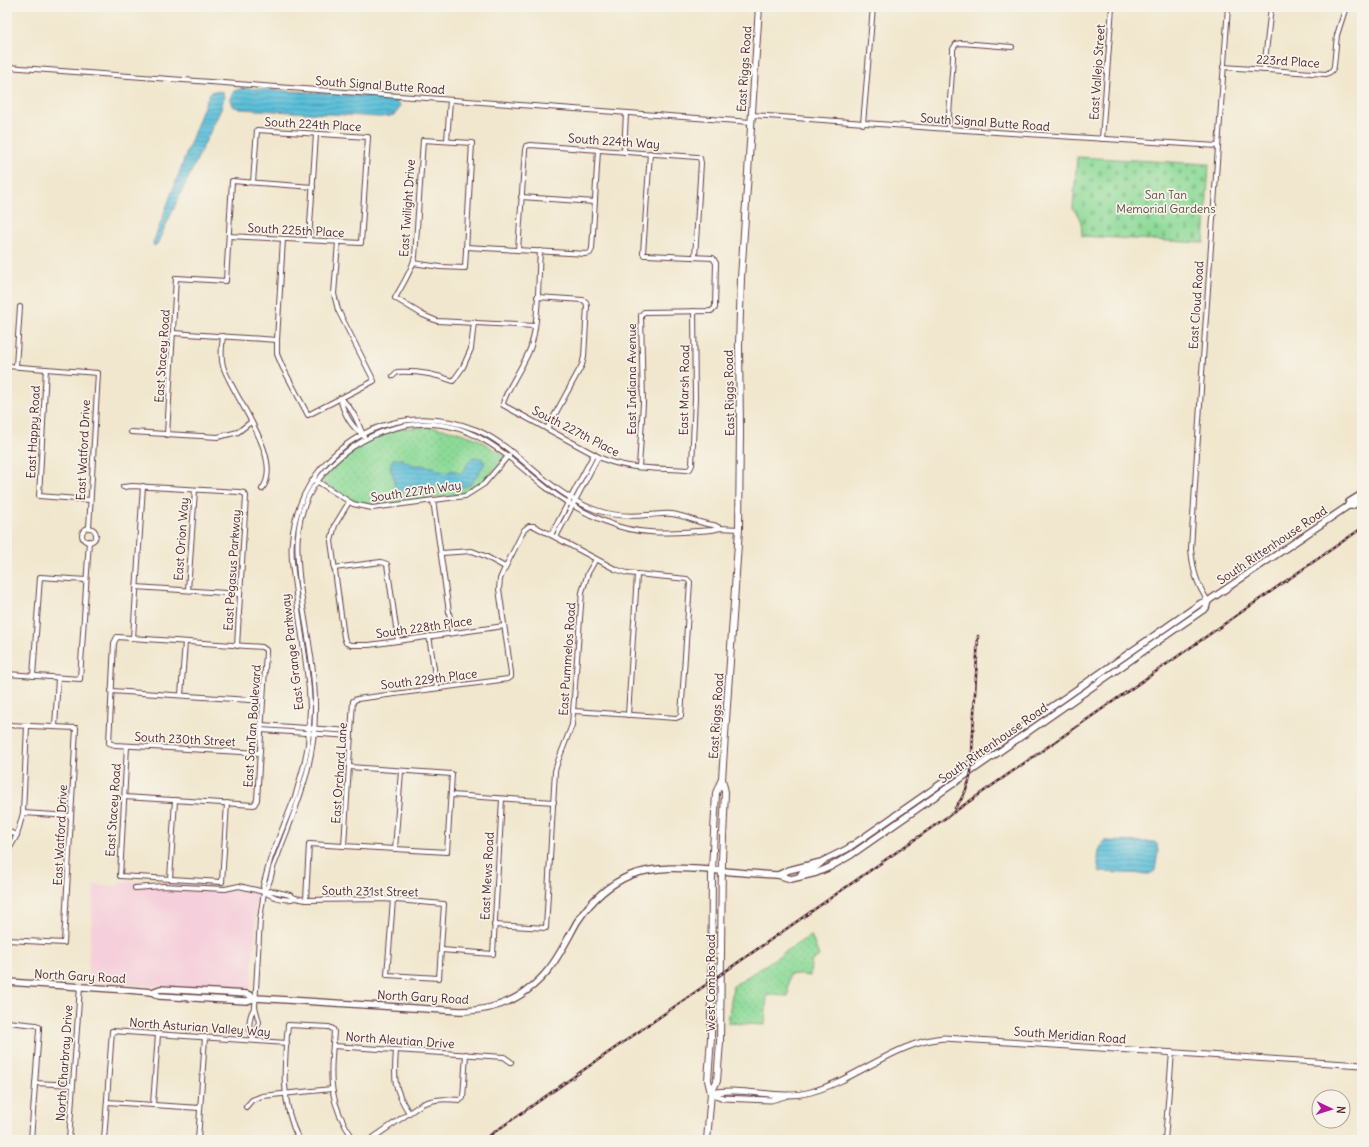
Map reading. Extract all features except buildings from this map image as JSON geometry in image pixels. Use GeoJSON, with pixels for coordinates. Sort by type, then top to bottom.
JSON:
{"type":"FeatureCollection","features":[{"type":"Feature","properties":{"kind":"main road","name":"East Riggs Road"},"geometry":{"type":"LineString","coordinates":[[722,871],[725,792],[722,779],[739,529],[739,345],[741,278],[759,7]]}},
{"type":"Feature","properties":{"kind":"main road","name":"South Rittenhouse Road"},"geometry":{"type":"LineString","coordinates":[[778,875],[789,870],[834,857],[851,846],[1201,603],[1208,601],[1348,506],[1350,502],[1362,494]]}},
{"type":"Feature","properties":{"kind":"main road","name":"South Rittenhouse Road"},"geometry":{"type":"LineString","coordinates":[[1348,506],[1352,506],[1362,499]]}},
{"type":"Feature","properties":{"kind":"main road","name":"South Rittenhouse Road"},"geometry":{"type":"LineString","coordinates":[[722,871],[778,875],[791,878],[816,873],[851,855],[1206,608],[1208,601]]}},
{"type":"Feature","properties":{"kind":"main road","name":"East Riggs Road"},"geometry":{"type":"LineString","coordinates":[[712,870],[716,793],[722,779]]}},
{"type":"Feature","properties":{"kind":"main road"},"geometry":{"type":"LineString","coordinates":[[827,868],[831,863],[848,853],[851,846]]}},
{"type":"Feature","properties":{"kind":"main road"},"geometry":{"type":"LineString","coordinates":[[799,877],[803,871],[815,868],[821,862]]}},
{"type":"Feature","properties":{"kind":"main road","name":"North Gary Road"},"geometry":{"type":"LineString","coordinates":[[7,982],[152,992],[159,996],[234,1001],[247,1001],[256,998],[460,1011],[488,1009],[514,1000],[538,981],[552,964],[586,911],[602,894],[616,883],[632,875],[652,869],[668,868],[722,871]]}},
{"type":"Feature","properties":{"kind":"main road","name":"West Combs Road"},"geometry":{"type":"LineString","coordinates":[[707,1140],[711,1093],[708,1080],[711,1038],[712,870]]}},
{"type":"Feature","properties":{"kind":"main road","name":"West Combs Road"},"geometry":{"type":"LineString","coordinates":[[711,1093],[718,1081],[720,1042],[722,871]]}},
{"type":"Feature","properties":{"kind":"street"},"geometry":{"type":"LineString","coordinates":[[863,124],[873,7]]}},
{"type":"Feature","properties":{"kind":"street","name":"East Vallejo Street"},"geometry":{"type":"LineString","coordinates":[[1102,139],[1112,7]]}},
{"type":"Feature","properties":{"kind":"street","name":"East Cloud Road"},"geometry":{"type":"LineString","coordinates":[[1208,601],[1197,582],[1193,567],[1192,549],[1202,366],[1228,7]]}},
{"type":"Feature","properties":{"kind":"street"},"geometry":{"type":"LineString","coordinates":[[1264,70],[1271,7]]}},
{"type":"Feature","properties":{"kind":"street","name":"223rd Place"},"geometry":{"type":"LineString","coordinates":[[1223,67],[1326,74],[1330,73],[1334,66],[1338,35],[1346,7]]}},
{"type":"Feature","properties":{"kind":"street"},"geometry":{"type":"LineString","coordinates":[[948,130],[952,58],[953,49],[956,44],[961,43],[1012,47]]}},
{"type":"Feature","properties":{"kind":"street","name":"South Signal Butte Road"},"geometry":{"type":"LineString","coordinates":[[7,67],[626,113],[863,124],[1217,146]]}},
{"type":"Feature","properties":{"kind":"street"},"geometry":{"type":"LineString","coordinates":[[413,263],[440,267],[465,268],[472,143],[447,141],[450,100]]}},
{"type":"Feature","properties":{"kind":"street"},"geometry":{"type":"LineString","coordinates":[[624,152],[626,113]]}},
{"type":"Feature","properties":{"kind":"street","name":"South 224th Place"},"geometry":{"type":"LineString","coordinates":[[253,182],[257,130],[368,137],[361,243]]}},
{"type":"Feature","properties":{"kind":"street"},"geometry":{"type":"LineString","coordinates":[[309,240],[316,134]]}},
{"type":"Feature","properties":{"kind":"street","name":"East Twilight Drive"},"geometry":{"type":"LineString","coordinates":[[447,141],[422,140],[415,257],[412,269],[395,298],[423,315],[437,320],[474,322]]}},
{"type":"Feature","properties":{"kind":"street","name":"South 224th Way"},"geometry":{"type":"LineString","coordinates":[[521,197],[526,146],[530,145],[700,158],[701,163],[695,257]]}},
{"type":"Feature","properties":{"kind":"street"},"geometry":{"type":"LineString","coordinates":[[466,247],[590,253],[592,249],[598,150]]}},
{"type":"Feature","properties":{"kind":"street"},"geometry":{"type":"LineString","coordinates":[[650,153],[643,253],[647,255],[713,258],[716,260],[715,308],[714,310],[694,311]]}},
{"type":"Feature","properties":{"kind":"street"},"geometry":{"type":"LineString","coordinates":[[229,236],[232,181],[312,187]]}},
{"type":"Feature","properties":{"kind":"street"},"geometry":{"type":"LineString","coordinates":[[518,250],[521,197],[595,202]]}},
{"type":"Feature","properties":{"kind":"street","name":"South 225th Place"},"geometry":{"type":"LineString","coordinates":[[229,236],[361,243]]}},
{"type":"Feature","properties":{"kind":"street","name":"East Stacey Road"},"geometry":{"type":"LineString","coordinates":[[167,435],[176,278],[226,282],[229,236]]}},
{"type":"Feature","properties":{"kind":"street"},"geometry":{"type":"LineString","coordinates":[[283,239],[277,340],[278,354],[282,366],[308,415],[374,381],[338,310],[334,294],[338,242]]}},
{"type":"Feature","properties":{"kind":"street"},"geometry":{"type":"LineString","coordinates":[[392,376],[397,372],[428,373],[453,381],[463,367],[471,349],[474,322],[535,326],[540,251]]}},
{"type":"Feature","properties":{"kind":"street"},"geometry":{"type":"LineString","coordinates":[[537,297],[583,300],[586,302],[587,306],[584,357],[582,365],[547,429]]}},
{"type":"Feature","properties":{"kind":"street"},"geometry":{"type":"LineString","coordinates":[[16,366],[20,307]]}},
{"type":"Feature","properties":{"kind":"street","name":"East Indiana Avenue"},"geometry":{"type":"LineString","coordinates":[[639,467],[643,403],[641,315],[644,312],[694,311]]}},
{"type":"Feature","properties":{"kind":"street","name":"East Marsh Road"},"geometry":{"type":"LineString","coordinates":[[690,469],[692,465],[695,398],[694,311]]}},
{"type":"Feature","properties":{"kind":"street","name":"South 227th Place"},"geometry":{"type":"LineString","coordinates":[[535,326],[533,340],[527,357],[505,397],[503,404],[596,456],[613,463],[624,466],[690,469]]}},
{"type":"Feature","properties":{"kind":"street"},"geometry":{"type":"LineString","coordinates":[[173,333],[277,340]]}},
{"type":"Feature","properties":{"kind":"street"},"geometry":{"type":"LineString","coordinates":[[223,336],[221,352],[223,366],[252,422],[262,444],[268,464],[268,480],[262,489]]}},
{"type":"Feature","properties":{"kind":"street"},"geometry":{"type":"LineString","coordinates":[[7,366],[46,369]]}},
{"type":"Feature","properties":{"kind":"street","name":"East Watford Drive"},"geometry":{"type":"LineString","coordinates":[[46,369],[98,373],[89,528]]}},
{"type":"Feature","properties":{"kind":"street","name":"East Happy Road"},"geometry":{"type":"LineString","coordinates":[[46,369],[39,496],[90,500]]}},
{"type":"Feature","properties":{"kind":"street"},"geometry":{"type":"LineString","coordinates":[[340,398],[347,403],[362,428],[364,437]]}},
{"type":"Feature","properties":{"kind":"street"},"geometry":{"type":"LineString","coordinates":[[340,398],[342,406],[349,418],[357,431],[364,437]]}},
{"type":"Feature","properties":{"kind":"street"},"geometry":{"type":"LineString","coordinates":[[349,418],[354,415]]}},
{"type":"Feature","properties":{"kind":"street"},"geometry":{"type":"LineString","coordinates":[[315,480],[341,455],[364,437],[387,424],[424,419],[442,420],[457,423],[492,438],[570,498],[595,510],[614,515],[631,516],[671,514],[714,525],[720,528]]}},
{"type":"Feature","properties":{"kind":"street"},"geometry":{"type":"LineString","coordinates":[[131,432],[218,437],[238,432],[252,422]]}},
{"type":"Feature","properties":{"kind":"street"},"geometry":{"type":"LineString","coordinates":[[364,437],[396,427],[422,424],[456,428],[487,441],[508,456],[549,490],[573,505],[608,523],[641,532],[660,533],[720,528],[739,529]]}},
{"type":"Feature","properties":{"kind":"street","name":"South 227th Way"},"geometry":{"type":"LineString","coordinates":[[315,480],[349,502],[360,507],[372,508],[465,496],[484,484],[511,452]]}},
{"type":"Feature","properties":{"kind":"street"},"geometry":{"type":"LineString","coordinates":[[551,535],[570,498],[596,456]]}},
{"type":"Feature","properties":{"kind":"street"},"geometry":{"type":"LineString","coordinates":[[556,538],[596,456]]}},
{"type":"Feature","properties":{"kind":"street","name":"East Grange Parkway"},"geometry":{"type":"LineString","coordinates":[[255,1007],[260,919],[264,886],[268,867],[302,775],[308,745],[310,708],[309,690],[292,560],[292,541],[295,520],[300,505],[306,490],[315,480]]}},
{"type":"Feature","properties":{"kind":"street","name":"East Grange Parkway"},"geometry":{"type":"LineString","coordinates":[[264,892],[269,886],[278,855],[302,794],[310,762],[314,731],[315,690],[297,552],[298,533],[302,515],[315,480]]}},
{"type":"Feature","properties":{"kind":"street"},"geometry":{"type":"LineString","coordinates":[[123,487],[143,486],[194,490]]}},
{"type":"Feature","properties":{"kind":"street"},"geometry":{"type":"LineString","coordinates":[[132,638],[143,486]]}},
{"type":"Feature","properties":{"kind":"street","name":"East Pegasus Parkway"},"geometry":{"type":"LineString","coordinates":[[194,490],[239,492],[244,493],[246,496],[237,646]]}},
{"type":"Feature","properties":{"kind":"street","name":"East Orion Way"},"geometry":{"type":"LineString","coordinates":[[188,590],[194,490]]}},
{"type":"Feature","properties":{"kind":"street"},"geometry":{"type":"LineString","coordinates":[[433,500],[452,633]]}},
{"type":"Feature","properties":{"kind":"street"},"geometry":{"type":"LineString","coordinates":[[349,502],[332,533],[331,541],[334,568],[381,562],[387,564],[398,641]]}},
{"type":"Feature","properties":{"kind":"street"},"geometry":{"type":"LineString","coordinates":[[504,626],[499,589],[500,579],[524,530],[529,526],[534,526],[615,569],[636,575],[689,580],[690,585],[681,716],[676,718],[574,711]]}},
{"type":"Feature","properties":{"kind":"street"},"geometry":{"type":"LineString","coordinates":[[89,528],[94,530],[96,534],[94,540],[88,541],[84,539],[83,535],[84,531],[89,528]]}},
{"type":"Feature","properties":{"kind":"street"},"geometry":{"type":"LineString","coordinates":[[7,674],[80,679],[88,541]]}},
{"type":"Feature","properties":{"kind":"street"},"geometry":{"type":"LineString","coordinates":[[441,553],[472,551],[505,567]]}},
{"type":"Feature","properties":{"kind":"street","name":"East Pummelos Road"},"geometry":{"type":"LineString","coordinates":[[494,924],[546,928],[555,771],[572,725],[582,592],[588,573],[596,559]]}},
{"type":"Feature","properties":{"kind":"street","name":"South 228th Place"},"geometry":{"type":"LineString","coordinates":[[334,568],[344,640],[346,643],[351,645],[369,645],[504,626]]}},
{"type":"Feature","properties":{"kind":"street"},"geometry":{"type":"LineString","coordinates":[[628,715],[636,575]]}},
{"type":"Feature","properties":{"kind":"street"},"geometry":{"type":"LineString","coordinates":[[34,676],[40,578],[86,580]]}},
{"type":"Feature","properties":{"kind":"street"},"geometry":{"type":"LineString","coordinates":[[136,587],[240,594]]}},
{"type":"Feature","properties":{"kind":"street","name":"South 229th Place"},"geometry":{"type":"LineString","coordinates":[[353,701],[357,699],[508,679],[511,677],[512,673],[504,626]]}},
{"type":"Feature","properties":{"kind":"street"},"geometry":{"type":"LineString","coordinates":[[429,636],[437,688]]}},
{"type":"Feature","properties":{"kind":"street"},"geometry":{"type":"LineString","coordinates":[[237,646],[117,637],[115,640],[111,690],[263,701]]}},
{"type":"Feature","properties":{"kind":"street"},"geometry":{"type":"LineString","coordinates":[[181,695],[185,642]]}},
{"type":"Feature","properties":{"kind":"street","name":"East SanTan Boulevard"},"geometry":{"type":"LineString","coordinates":[[227,803],[254,805],[256,803],[260,753],[266,650],[262,647],[237,646]]}},
{"type":"Feature","properties":{"kind":"street"},"geometry":{"type":"LineString","coordinates":[[7,725],[55,728],[58,678]]}},
{"type":"Feature","properties":{"kind":"street","name":"South 230th Street"},"geometry":{"type":"LineString","coordinates":[[111,690],[109,743],[127,746],[260,753]]}},
{"type":"Feature","properties":{"kind":"street","name":"East Orchard Lane"},"geometry":{"type":"LineString","coordinates":[[344,846],[353,701]]}},
{"type":"Feature","properties":{"kind":"street"},"geometry":{"type":"LineString","coordinates":[[7,853],[17,835],[23,813],[27,726]]}},
{"type":"Feature","properties":{"kind":"street"},"geometry":{"type":"LineString","coordinates":[[261,727],[351,733]]}},
{"type":"Feature","properties":{"kind":"street","name":"East Watford Drive"},"geometry":{"type":"LineString","coordinates":[[7,940],[64,943],[76,728],[55,728]]}},
{"type":"Feature","properties":{"kind":"street","name":"East Stacey Road"},"geometry":{"type":"LineString","coordinates":[[127,746],[119,871],[120,876],[170,879]]}},
{"type":"Feature","properties":{"kind":"street"},"geometry":{"type":"LineString","coordinates":[[306,900],[309,844],[447,852],[452,774],[349,767]]}},
{"type":"Feature","properties":{"kind":"street"},"geometry":{"type":"LineString","coordinates":[[395,849],[401,771]]}},
{"type":"Feature","properties":{"kind":"street"},"geometry":{"type":"LineString","coordinates":[[450,795],[554,802]]}},
{"type":"Feature","properties":{"kind":"street"},"geometry":{"type":"LineString","coordinates":[[124,797],[227,803],[222,882],[170,879],[175,800]]}},
{"type":"Feature","properties":{"kind":"street","name":"East Mews Road"},"geometry":{"type":"LineString","coordinates":[[441,950],[493,954],[502,799]]}},
{"type":"Feature","properties":{"kind":"street"},"geometry":{"type":"LineString","coordinates":[[23,813],[71,816]]}},
{"type":"Feature","properties":{"kind":"street"},"geometry":{"type":"LineString","coordinates":[[7,831],[17,835]]}},
{"type":"Feature","properties":{"kind":"street","name":"South 231st Street"},"geometry":{"type":"LineString","coordinates":[[135,888],[163,886],[225,889],[239,886],[264,892],[273,891],[306,900],[392,900],[444,904],[441,950]]}},
{"type":"Feature","properties":{"kind":"street"},"geometry":{"type":"LineString","coordinates":[[392,900],[387,975],[439,978],[441,950]]}},
{"type":"Feature","properties":{"kind":"street","name":"North Charbray Drive"},"geometry":{"type":"LineString","coordinates":[[69,1140],[80,987]]}},
{"type":"Feature","properties":{"kind":"street"},"geometry":{"type":"LineString","coordinates":[[253,1039],[250,1034],[250,1019],[252,1011],[255,1007]]}},
{"type":"Feature","properties":{"kind":"street"},"geometry":{"type":"LineString","coordinates":[[253,1039],[259,1022],[255,1007]]}},
{"type":"Feature","properties":{"kind":"street"},"geometry":{"type":"LineString","coordinates":[[7,1022],[36,1024],[39,1027],[31,1140]]}},
{"type":"Feature","properties":{"kind":"street"},"geometry":{"type":"LineString","coordinates":[[250,1024],[254,1026],[257,1025]]}},
{"type":"Feature","properties":{"kind":"street"},"geometry":{"type":"LineString","coordinates":[[290,1140],[298,1138],[288,1112],[284,1093],[288,1025],[330,1027],[333,1029],[332,1089],[341,1121],[354,1140]]}},
{"type":"Feature","properties":{"kind":"street","name":"North Asturian Valley Way"},"geometry":{"type":"LineString","coordinates":[[106,1102],[112,1031],[253,1039],[286,1043]]}},
{"type":"Feature","properties":{"kind":"street"},"geometry":{"type":"LineString","coordinates":[[153,1105],[158,1034]]}},
{"type":"Feature","properties":{"kind":"street"},"geometry":{"type":"LineString","coordinates":[[198,1140],[205,1037]]}},
{"type":"Feature","properties":{"kind":"street","name":"South Meridian Road"},"geometry":{"type":"LineString","coordinates":[[711,1093],[723,1098],[771,1100],[788,1095],[804,1094],[819,1090],[904,1048],[937,1038],[958,1038],[1362,1065]]}},
{"type":"Feature","properties":{"kind":"street","name":"North Aleutian Drive"},"geometry":{"type":"LineString","coordinates":[[333,1046],[504,1057],[511,1062]]}},
{"type":"Feature","properties":{"kind":"street"},"geometry":{"type":"LineString","coordinates":[[396,1050],[394,1080],[398,1095],[409,1113]]}},
{"type":"Feature","properties":{"kind":"street"},"geometry":{"type":"LineString","coordinates":[[1165,1140],[1172,1052]]}},
{"type":"Feature","properties":{"kind":"street"},"geometry":{"type":"LineString","coordinates":[[370,1140],[431,1100],[460,1100],[463,1098],[466,1054]]}},
{"type":"Feature","properties":{"kind":"street"},"geometry":{"type":"LineString","coordinates":[[35,1083],[72,1085]]}},
{"type":"Feature","properties":{"kind":"street"},"geometry":{"type":"LineString","coordinates":[[246,1107],[252,1100],[262,1096],[332,1089]]}},
{"type":"Feature","properties":{"kind":"street"},"geometry":{"type":"LineString","coordinates":[[104,1140],[106,1102],[200,1108]]}},
{"type":"Feature","properties":{"kind":"shaded area"},"geometry":{"type":"Polygon","coordinates":[[[136,881],[220,887],[239,884],[261,887],[257,906],[251,986],[247,991],[218,988],[185,988],[87,982],[94,885],[118,886],[120,882],[136,881]]]}},
{"type":"Feature","properties":{"kind":"green space","name":"San Tan Memorial Gardens"},"geometry":{"type":"Polygon","coordinates":[[[1077,157],[1209,164],[1204,243],[1082,236],[1082,228],[1078,215],[1073,209],[1077,157]]]}},
{"type":"Feature","properties":{"kind":"green space"},"geometry":{"type":"Polygon","coordinates":[[[431,427],[455,431],[478,439],[505,456],[482,484],[465,494],[370,507],[351,501],[320,481],[339,459],[360,444],[380,434],[403,428],[431,427]]]}},
{"type":"Feature","properties":{"kind":"green space"},"geometry":{"type":"Polygon","coordinates":[[[811,935],[819,956],[811,962],[810,976],[789,974],[788,996],[767,995],[765,1025],[728,1023],[733,986],[811,935]]]}},
{"type":"Feature","properties":{"kind":"water"},"geometry":{"type":"Polygon","coordinates":[[[243,88],[388,97],[397,101],[400,105],[395,114],[380,117],[240,109],[233,106],[230,98],[234,91],[243,88]]]}},
{"type":"Feature","properties":{"kind":"water"},"geometry":{"type":"Polygon","coordinates":[[[214,91],[223,92],[224,98],[221,109],[157,244],[154,246],[153,243],[204,106],[210,93],[214,91]]]}},
{"type":"Feature","properties":{"kind":"water"},"geometry":{"type":"Polygon","coordinates":[[[473,457],[477,457],[484,461],[484,465],[471,484],[467,486],[444,489],[432,485],[425,487],[412,487],[399,492],[395,490],[394,479],[390,467],[393,459],[401,459],[413,465],[431,467],[446,473],[452,470],[461,474],[473,457]]]}},
{"type":"Feature","properties":{"kind":"water"},"geometry":{"type":"Polygon","coordinates":[[[1104,841],[1154,842],[1157,844],[1158,851],[1155,871],[1149,874],[1100,872],[1098,856],[1100,847],[1104,841]]]}},
{"type":"Feature","properties":{"kind":"waterway"},"geometry":{"type":"LineString","coordinates":[[1362,205],[1359,317],[1362,350]]}},
{"type":"Feature","properties":{"kind":"railway"},"geometry":{"type":"LineString","coordinates":[[483,1140],[1362,528]]}},
{"type":"Feature","properties":{"kind":"railway"},"geometry":{"type":"LineString","coordinates":[[955,808],[966,791],[971,772],[978,636]]}}]}
